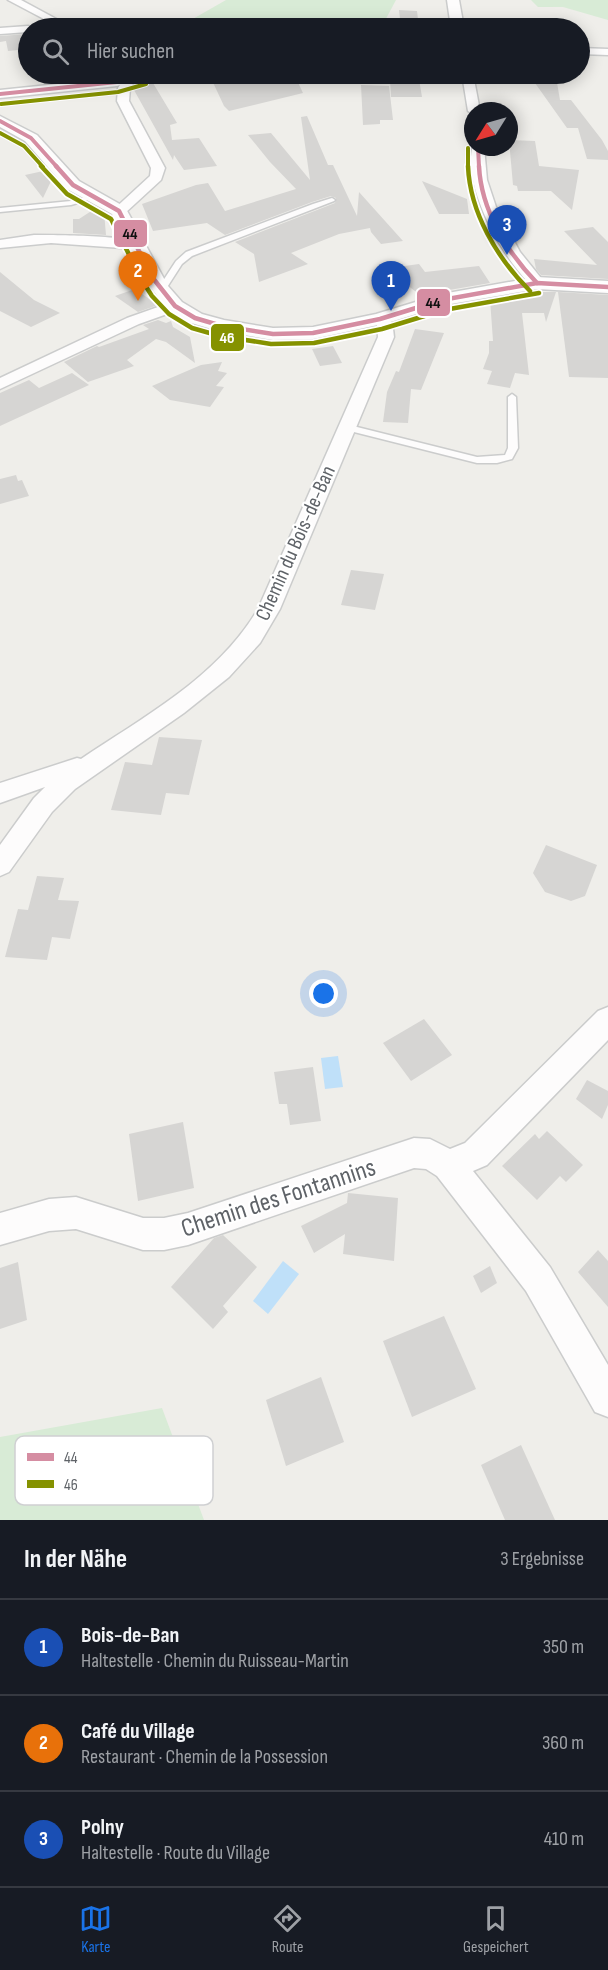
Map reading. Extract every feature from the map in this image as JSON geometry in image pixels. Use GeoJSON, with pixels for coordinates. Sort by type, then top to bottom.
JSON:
{"type":"FeatureCollection","features":[{"type":"Feature","properties":{"kind":"street"},"geometry":{"type":"LineString","coordinates":[[14,0],[49,18]]}},
{"type":"Feature","properties":{"kind":"street"},"geometry":{"type":"LineString","coordinates":[[453,0],[456,18]]}},
{"type":"Feature","properties":{"kind":"street"},"geometry":{"type":"LineString","coordinates":[[0,31],[18,30]]}},
{"type":"Feature","properties":{"kind":"street"},"geometry":{"type":"LineString","coordinates":[[590,51],[608,52]]}},
{"type":"Feature","properties":{"kind":"street"},"geometry":{"type":"LineString","coordinates":[[0,94],[101,84]]}},
{"type":"Feature","properties":{"kind":"street"},"geometry":{"type":"LineString","coordinates":[[118,211],[156,177],[158,168],[123,101],[124,88],[127,84]]}},
{"type":"Feature","properties":{"kind":"street"},"geometry":{"type":"LineString","coordinates":[[469,84],[472,102]]}},
{"type":"Feature","properties":{"kind":"street"},"geometry":{"type":"LineString","coordinates":[[0,121],[31,138],[73,185],[118,211],[160,290],[175,306],[195,318],[222,326],[273,334],[330,331],[442,300],[537,283],[608,287]]}},
{"type":"Feature","properties":{"kind":"street"},"geometry":{"type":"LineString","coordinates":[[479,156],[481,185],[492,215],[523,268],[537,283]]}},
{"type":"Feature","properties":{"kind":"street"},"geometry":{"type":"LineString","coordinates":[[0,243],[39,238],[136,245]]}},
{"type":"Feature","properties":{"kind":"street"},"geometry":{"type":"LineString","coordinates":[[0,384],[133,321],[175,306]]}},
{"type":"Feature","properties":{"kind":"street","name":"Chemin du Bois-de-Ban"},"geometry":{"type":"LineString","coordinates":[[0,865],[43,805],[66,782],[92,762],[176,707],[221,671],[252,638],[269,609],[345,427],[386,337],[385,324],[380,319]]}},
{"type":"Feature","properties":{"kind":"street","name":"Chemin du Bois-de-Ban"},"geometry":{"type":"LineString","coordinates":[[0,793],[92,762]]}},
{"type":"Feature","properties":{"kind":"street"},"geometry":{"type":"LineString","coordinates":[[448,1165],[476,1154],[608,1020]]}},
{"type":"Feature","properties":{"kind":"street","name":"Chemin des Fontannins"},"geometry":{"type":"LineString","coordinates":[[0,1229],[49,1215],[76,1213],[143,1234],[164,1234],[188,1229],[414,1153],[430,1154],[448,1165],[538,1279],[608,1399]]}},
{"type":"Feature","properties":{"kind":"lane"},"geometry":{"type":"LineString","coordinates":[[0,210],[71,203],[92,197]]}},
{"type":"Feature","properties":{"kind":"lane"},"geometry":{"type":"LineString","coordinates":[[160,290],[179,263],[189,254],[332,200]]}},
{"type":"Feature","properties":{"kind":"lane"},"geometry":{"type":"LineString","coordinates":[[345,427],[477,460],[497,460],[509,457],[513,448],[512,397]]}},
{"type":"Feature","properties":{"kind":"green space"},"geometry":{"type":"Polygon","coordinates":[[[226,0],[396,0],[386,18],[194,18],[226,0]]]}},
{"type":"Feature","properties":{"kind":"green space"},"geometry":{"type":"Polygon","coordinates":[[[531,0],[608,0],[608,20],[563,7],[538,7],[531,0]]]}},
{"type":"Feature","properties":{"kind":"green space"},"geometry":{"type":"Polygon","coordinates":[[[162,1408],[172,1436],[15,1436],[15,1505],[198,1505],[204,1520],[0,1520],[0,1437],[162,1408]]]}},
{"type":"Feature","properties":{"kind":"water"},"geometry":{"type":"Polygon","coordinates":[[[338,1056],[343,1087],[325,1089],[321,1058],[338,1056]]]}},
{"type":"Feature","properties":{"kind":"water"},"geometry":{"type":"Polygon","coordinates":[[[283,1261],[299,1274],[268,1314],[253,1301],[283,1261]]]}},
{"type":"Feature","properties":{"kind":"building"},"geometry":{"type":"Polygon","coordinates":[[[399,10],[417,11],[418,18],[400,18],[399,10]]]}},
{"type":"Feature","properties":{"kind":"building"},"geometry":{"type":"Polygon","coordinates":[[[18,35],[18,50],[8,51],[6,41],[0,42],[0,36],[18,35]]]}},
{"type":"Feature","properties":{"kind":"building"},"geometry":{"type":"Polygon","coordinates":[[[137,84],[154,84],[177,123],[170,125],[172,140],[199,138],[217,166],[184,170],[174,155],[173,160],[134,90],[137,84]]]}},
{"type":"Feature","properties":{"kind":"building"},"geometry":{"type":"Polygon","coordinates":[[[214,84],[299,84],[303,93],[229,111],[224,106],[214,84]]]}},
{"type":"Feature","properties":{"kind":"building"},"geometry":{"type":"Polygon","coordinates":[[[390,84],[420,84],[422,97],[391,97],[390,84]]]}},
{"type":"Feature","properties":{"kind":"building"},"geometry":{"type":"Polygon","coordinates":[[[536,84],[557,84],[560,100],[571,100],[602,140],[608,151],[608,160],[587,159],[578,128],[567,128],[536,84]]]}},
{"type":"Feature","properties":{"kind":"building"},"geometry":{"type":"Polygon","coordinates":[[[361,85],[389,86],[393,120],[380,120],[380,124],[363,125],[361,85]]]}},
{"type":"Feature","properties":{"kind":"building"},"geometry":{"type":"Polygon","coordinates":[[[307,116],[328,165],[333,165],[357,216],[359,192],[403,241],[381,244],[370,228],[339,234],[291,253],[308,264],[259,282],[254,254],[235,242],[335,203],[336,198],[331,196],[312,202],[225,235],[207,223],[153,231],[142,204],[196,185],[208,183],[225,211],[296,189],[248,135],[271,133],[310,180],[301,117],[307,116]]]}},
{"type":"Feature","properties":{"kind":"building"},"geometry":{"type":"Polygon","coordinates":[[[518,140],[535,141],[539,166],[579,170],[572,210],[551,191],[518,191],[517,186],[513,185],[510,156],[518,156],[518,140]]]}},
{"type":"Feature","properties":{"kind":"building"},"geometry":{"type":"Polygon","coordinates":[[[48,170],[53,177],[43,198],[25,175],[48,170]]]}},
{"type":"Feature","properties":{"kind":"building"},"geometry":{"type":"Polygon","coordinates":[[[422,181],[467,199],[469,214],[439,214],[422,181]]]}},
{"type":"Feature","properties":{"kind":"building"},"geometry":{"type":"Polygon","coordinates":[[[96,208],[104,212],[106,235],[73,233],[73,219],[79,219],[96,208]]]}},
{"type":"Feature","properties":{"kind":"building"},"geometry":{"type":"Polygon","coordinates":[[[593,227],[608,242],[608,279],[541,275],[536,269],[534,259],[597,265],[564,231],[593,227]]]}},
{"type":"Feature","properties":{"kind":"building"},"geometry":{"type":"Polygon","coordinates":[[[419,264],[425,272],[479,266],[490,283],[420,295],[406,284],[388,286],[376,270],[419,264]]]}},
{"type":"Feature","properties":{"kind":"building"},"geometry":{"type":"Polygon","coordinates":[[[0,272],[34,300],[60,313],[31,327],[0,311],[0,272]]]}},
{"type":"Feature","properties":{"kind":"building"},"geometry":{"type":"Polygon","coordinates":[[[135,289],[158,305],[138,312],[115,296],[135,289]]]}},
{"type":"Feature","properties":{"kind":"building"},"geometry":{"type":"Polygon","coordinates":[[[534,292],[556,292],[546,322],[544,313],[522,313],[529,375],[515,373],[510,388],[487,384],[492,371],[483,369],[489,353],[489,341],[493,341],[490,299],[534,292]]]}},
{"type":"Feature","properties":{"kind":"building"},"geometry":{"type":"Polygon","coordinates":[[[558,292],[608,295],[608,378],[569,377],[558,292]]]}},
{"type":"Feature","properties":{"kind":"building"},"geometry":{"type":"Polygon","coordinates":[[[158,320],[166,323],[171,321],[173,327],[190,337],[195,363],[166,342],[156,339],[127,360],[134,366],[88,382],[64,362],[97,346],[149,329],[143,325],[158,320]]]}},
{"type":"Feature","properties":{"kind":"building"},"geometry":{"type":"Polygon","coordinates":[[[415,329],[444,333],[421,390],[411,389],[408,423],[383,422],[387,392],[396,371],[399,372],[415,329]]]}},
{"type":"Feature","properties":{"kind":"building"},"geometry":{"type":"Polygon","coordinates":[[[333,346],[342,363],[320,366],[312,349],[333,346]]]}},
{"type":"Feature","properties":{"kind":"building"},"geometry":{"type":"Polygon","coordinates":[[[222,362],[218,371],[227,373],[216,386],[224,387],[210,407],[170,400],[152,386],[201,365],[222,362]]]}},
{"type":"Feature","properties":{"kind":"building"},"geometry":{"type":"Polygon","coordinates":[[[72,373],[89,385],[0,426],[0,393],[29,380],[39,388],[72,373]]]}},
{"type":"Feature","properties":{"kind":"building"},"geometry":{"type":"Polygon","coordinates":[[[16,475],[18,481],[22,480],[29,496],[0,504],[0,479],[16,475]]]}},
{"type":"Feature","properties":{"kind":"building"},"geometry":{"type":"Polygon","coordinates":[[[351,570],[384,574],[375,610],[341,605],[351,570]]]}},
{"type":"Feature","properties":{"kind":"building"},"geometry":{"type":"Polygon","coordinates":[[[159,737],[202,740],[189,795],[166,793],[161,815],[111,810],[125,762],[152,765],[159,737]]]}},
{"type":"Feature","properties":{"kind":"building"},"geometry":{"type":"Polygon","coordinates":[[[546,845],[597,865],[585,896],[571,901],[545,892],[533,873],[546,845]]]}},
{"type":"Feature","properties":{"kind":"building"},"geometry":{"type":"Polygon","coordinates":[[[37,876],[64,878],[58,900],[79,901],[70,939],[52,937],[47,960],[5,957],[18,909],[28,910],[37,876]]]}},
{"type":"Feature","properties":{"kind":"building"},"geometry":{"type":"Polygon","coordinates":[[[424,1019],[452,1055],[411,1081],[383,1043],[424,1019]]]}},
{"type":"Feature","properties":{"kind":"building"},"geometry":{"type":"Polygon","coordinates":[[[313,1067],[321,1121],[290,1125],[287,1104],[279,1104],[274,1072],[313,1067]]]}},
{"type":"Feature","properties":{"kind":"building"},"geometry":{"type":"Polygon","coordinates":[[[587,1080],[608,1091],[608,1105],[602,1119],[576,1099],[587,1080]]]}},
{"type":"Feature","properties":{"kind":"building"},"geometry":{"type":"Polygon","coordinates":[[[183,1122],[194,1188],[138,1201],[129,1134],[183,1122]]]}},
{"type":"Feature","properties":{"kind":"building"},"geometry":{"type":"Polygon","coordinates":[[[547,1131],[583,1165],[566,1182],[560,1176],[537,1200],[502,1166],[535,1134],[539,1139],[547,1131]]]}},
{"type":"Feature","properties":{"kind":"building"},"geometry":{"type":"Polygon","coordinates":[[[348,1193],[398,1198],[394,1261],[343,1254],[345,1234],[314,1253],[301,1226],[347,1203],[348,1193]]]}},
{"type":"Feature","properties":{"kind":"building"},"geometry":{"type":"Polygon","coordinates":[[[223,1235],[257,1267],[223,1306],[228,1312],[213,1329],[171,1287],[214,1238],[223,1235]]]}},
{"type":"Feature","properties":{"kind":"building"},"geometry":{"type":"Polygon","coordinates":[[[598,1250],[608,1261],[608,1307],[578,1272],[598,1250]]]}},
{"type":"Feature","properties":{"kind":"building"},"geometry":{"type":"Polygon","coordinates":[[[18,1262],[27,1320],[0,1329],[0,1268],[18,1262]]]}},
{"type":"Feature","properties":{"kind":"building"},"geometry":{"type":"Polygon","coordinates":[[[490,1266],[497,1283],[481,1293],[473,1276],[490,1266]]]}},
{"type":"Feature","properties":{"kind":"building"},"geometry":{"type":"Polygon","coordinates":[[[444,1316],[476,1389],[412,1417],[383,1341],[444,1316]]]}},
{"type":"Feature","properties":{"kind":"building"},"geometry":{"type":"Polygon","coordinates":[[[321,1377],[344,1442],[286,1466],[266,1400],[321,1377]]]}},
{"type":"Feature","properties":{"kind":"building"},"geometry":{"type":"Polygon","coordinates":[[[521,1445],[555,1520],[505,1520],[481,1465],[521,1445]]]}},
{"type":"Feature","properties":{"kind":"transit line","name":"44"},"geometry":{"type":"LineString","coordinates":[[0,94],[98,84]]}},
{"type":"Feature","properties":{"kind":"transit line","name":"46"},"geometry":{"type":"LineString","coordinates":[[1,104],[118,92],[146,84]]}},
{"type":"Feature","properties":{"kind":"transit line","name":"44"},"geometry":{"type":"LineString","coordinates":[[0,121],[31,138],[73,185],[119,211],[152,277],[175,306],[195,318],[222,326],[273,334],[313,333],[380,319],[442,300],[537,283],[608,287]]}},
{"type":"Feature","properties":{"kind":"transit line","name":"46"},"geometry":{"type":"LineString","coordinates":[[0,133],[24,146],[67,194],[111,219],[152,296],[169,314],[192,328],[220,336],[271,344],[314,343],[382,329],[444,310],[539,293]]}},
{"type":"Feature","properties":{"kind":"transit line","name":"46"},"geometry":{"type":"LineString","coordinates":[[468,156],[470,185],[485,228],[510,269],[530,291]]}},
{"type":"Feature","properties":{"kind":"transit line","name":"44"},"geometry":{"type":"LineString","coordinates":[[478,156],[480,180],[495,225],[518,262],[537,283]]}},
{"type":"Feature","properties":{"kind":"place","name":"Polny"},"geometry":{"type":"Point","coordinates":[507,255]}},
{"type":"Feature","properties":{"kind":"place","name":"Café du Village"},"geometry":{"type":"Point","coordinates":[138,301]}},
{"type":"Feature","properties":{"kind":"place","name":"Bois-de-Ban"},"geometry":{"type":"Point","coordinates":[391,311]}}]}
